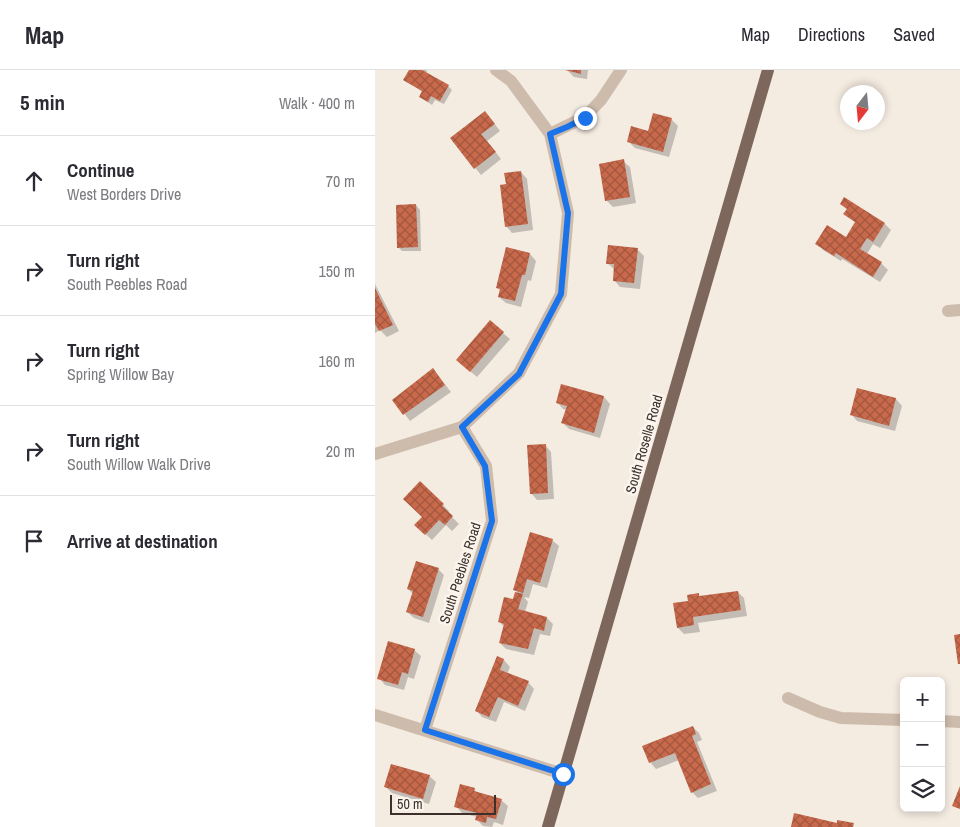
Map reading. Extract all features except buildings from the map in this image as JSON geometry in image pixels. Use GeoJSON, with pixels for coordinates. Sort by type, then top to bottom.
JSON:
{"type":"FeatureCollection","features":[{"type":"Feature","properties":{"kind":"main road","name":"South Roselle Road"},"geometry":{"type":"LineString","coordinates":[[548,827],[768,70]]}},
{"type":"Feature","properties":{"kind":"street"},"geometry":{"type":"LineString","coordinates":[[375,454],[462,427],[519,374],[561,294],[568,213],[550,134],[511,81],[496,70]]}},
{"type":"Feature","properties":{"kind":"street"},"geometry":{"type":"LineString","coordinates":[[550,134],[585,118],[601,100],[621,70]]}},
{"type":"Feature","properties":{"kind":"street","name":"South Peebles Road"},"geometry":{"type":"LineString","coordinates":[[425,730],[492,521],[485,466],[462,427]]}},
{"type":"Feature","properties":{"kind":"street"},"geometry":{"type":"LineString","coordinates":[[788,698],[820,712],[841,718],[900,720]]}},
{"type":"Feature","properties":{"kind":"street"},"geometry":{"type":"LineString","coordinates":[[375,715],[563,774]]}},
{"type":"Feature","properties":{"kind":"street"},"geometry":{"type":"LineString","coordinates":[[945,721],[960,722]]}},
{"type":"Feature","properties":{"kind":"route"},"geometry":{"type":"LineString","coordinates":[[563,774],[425,730],[492,521],[485,466],[462,427],[519,374],[561,294],[568,213],[550,134],[585,118]]}}]}
